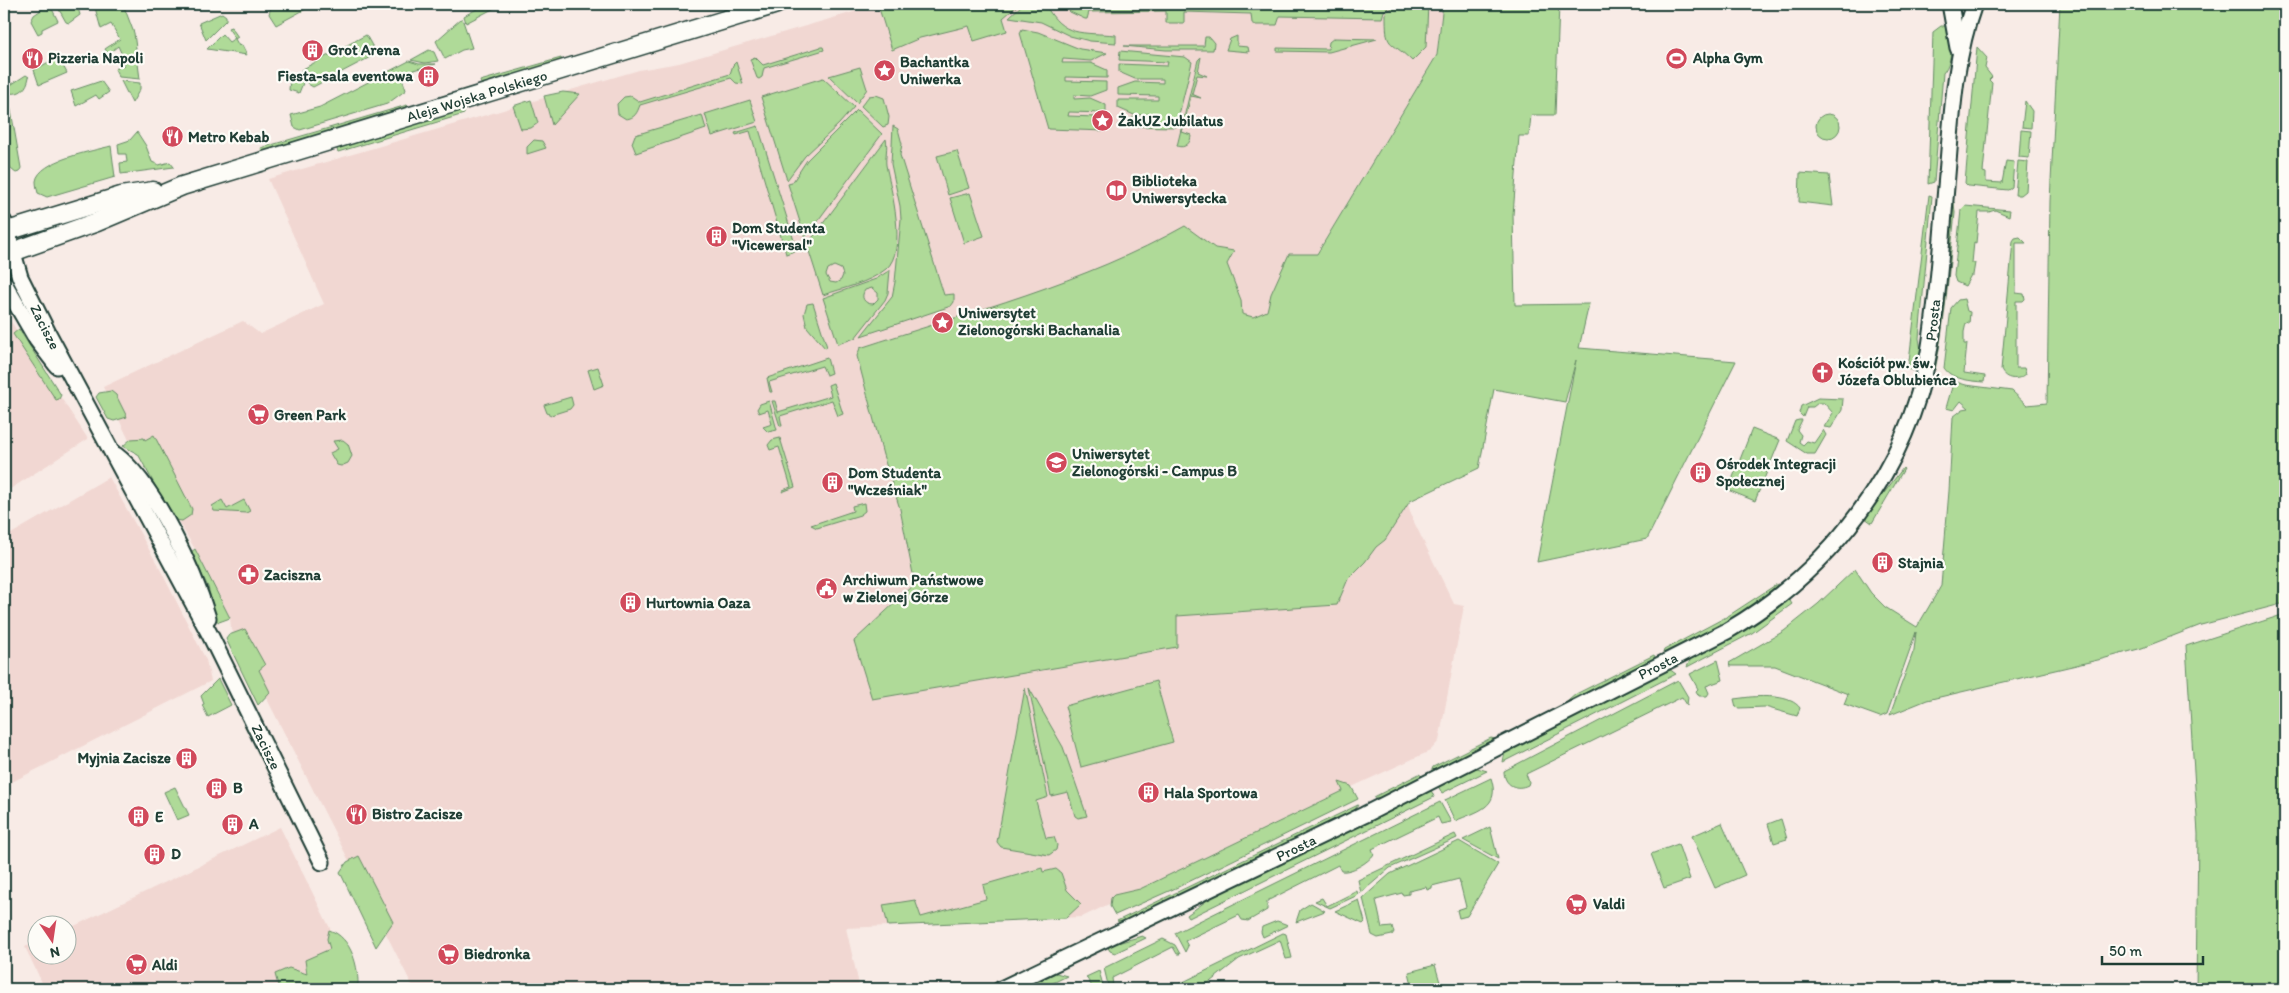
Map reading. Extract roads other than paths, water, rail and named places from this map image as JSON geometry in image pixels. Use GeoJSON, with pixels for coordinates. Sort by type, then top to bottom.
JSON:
{"type":"FeatureCollection","features":[{"type":"Feature","properties":{"kind":"main road","name":"Aleja Wojska Polskiego"},"geometry":{"type":"LineString","coordinates":[[8,254],[97,222],[178,187],[777,4]]}},
{"type":"Feature","properties":{"kind":"main road","name":"Aleja Wojska Polskiego"},"geometry":{"type":"LineString","coordinates":[[5,228],[121,196],[178,187]]}},
{"type":"Feature","properties":{"kind":"street","name":"Prosta"},"geometry":{"type":"LineString","coordinates":[[1950,4],[1959,55]]}},
{"type":"Feature","properties":{"kind":"street","name":"Prosta"},"geometry":{"type":"LineString","coordinates":[[1001,989],[1364,815],[1718,635],[1750,617],[1786,591],[1816,565],[1852,522],[1883,476],[1905,431],[1923,378],[1932,328],[1959,55],[1974,4]]}},
{"type":"Feature","properties":{"kind":"street","name":"Zacisze"},"geometry":{"type":"LineString","coordinates":[[5,228],[8,254],[82,399],[113,452],[118,466],[209,633],[322,862]]}},
{"type":"Feature","properties":{"kind":"street","name":"Zacisze"},"geometry":{"type":"LineString","coordinates":[[4,282],[37,340],[82,399]]}},
{"type":"Feature","properties":{"kind":"place","name":"Grot Arena"},"geometry":{"type":"Point","coordinates":[312,50]}},
{"type":"Feature","properties":{"kind":"place","name":"Pizzeria Napoli"},"geometry":{"type":"Point","coordinates":[32,58]}},
{"type":"Feature","properties":{"kind":"place","name":"Alpha Gym"},"geometry":{"type":"Point","coordinates":[1677,58]}},
{"type":"Feature","properties":{"kind":"place","name":"Bachantka Uniwerka"},"geometry":{"type":"Point","coordinates":[884,71]}},
{"type":"Feature","properties":{"kind":"place","name":"Fiesta-sala eventowa"},"geometry":{"type":"Point","coordinates":[429,76]}},
{"type":"Feature","properties":{"kind":"place","name":"ŻakUZ Jubilatus"},"geometry":{"type":"Point","coordinates":[1102,121]}},
{"type":"Feature","properties":{"kind":"place","name":"Metro Kebab"},"geometry":{"type":"Point","coordinates":[172,137]}},
{"type":"Feature","properties":{"kind":"place","name":"Biblioteka Uniwersytecka"},"geometry":{"type":"Point","coordinates":[1116,190]}},
{"type":"Feature","properties":{"kind":"place","name":"Dom Studenta \"Vicewersal\""},"geometry":{"type":"Point","coordinates":[716,237]}},
{"type":"Feature","properties":{"kind":"place","name":"Uniwersytet Zielonogórski Bachanalia"},"geometry":{"type":"Point","coordinates":[942,322]}},
{"type":"Feature","properties":{"kind":"place","name":"Kościół pw. św. Józefa Oblubieńca"},"geometry":{"type":"Point","coordinates":[1822,372]}},
{"type":"Feature","properties":{"kind":"place","name":"Green Park"},"geometry":{"type":"Point","coordinates":[258,415]}},
{"type":"Feature","properties":{"kind":"place","name":"Uniwersytet Zielonogórski - Campus B"},"geometry":{"type":"Point","coordinates":[1056,463]}},
{"type":"Feature","properties":{"kind":"place","name":"Ośrodek Integracji Społecznej"},"geometry":{"type":"Point","coordinates":[1700,473]}},
{"type":"Feature","properties":{"kind":"place","name":"Dom Studenta \"Wcześniak\""},"geometry":{"type":"Point","coordinates":[832,482]}},
{"type":"Feature","properties":{"kind":"place","name":"Stajnia"},"geometry":{"type":"Point","coordinates":[1882,563]}},
{"type":"Feature","properties":{"kind":"place","name":"Zaciszna"},"geometry":{"type":"Point","coordinates":[248,575]}},
{"type":"Feature","properties":{"kind":"place","name":"Archiwum Państwowe w Zielonej Górze"},"geometry":{"type":"Point","coordinates":[827,589]}},
{"type":"Feature","properties":{"kind":"place","name":"Hurtownia Oaza"},"geometry":{"type":"Point","coordinates":[630,603]}},
{"type":"Feature","properties":{"kind":"place","name":"Myjnia Zacisze"},"geometry":{"type":"Point","coordinates":[187,758]}},
{"type":"Feature","properties":{"kind":"place","name":"B"},"geometry":{"type":"Point","coordinates":[217,788]}},
{"type":"Feature","properties":{"kind":"place","name":"Hala Sportowa"},"geometry":{"type":"Point","coordinates":[1148,793]}},
{"type":"Feature","properties":{"kind":"place","name":"Bistro Zacisze"},"geometry":{"type":"Point","coordinates":[356,814]}},
{"type":"Feature","properties":{"kind":"place","name":"E"},"geometry":{"type":"Point","coordinates":[139,817]}},
{"type":"Feature","properties":{"kind":"place","name":"A"},"geometry":{"type":"Point","coordinates":[233,824]}},
{"type":"Feature","properties":{"kind":"place","name":"D"},"geometry":{"type":"Point","coordinates":[155,854]}},
{"type":"Feature","properties":{"kind":"place","name":"Valdi"},"geometry":{"type":"Point","coordinates":[1577,904]}},
{"type":"Feature","properties":{"kind":"place","name":"Biedronka"},"geometry":{"type":"Point","coordinates":[448,954]}},
{"type":"Feature","properties":{"kind":"place","name":"Aldi"},"geometry":{"type":"Point","coordinates":[136,965]}}]}
